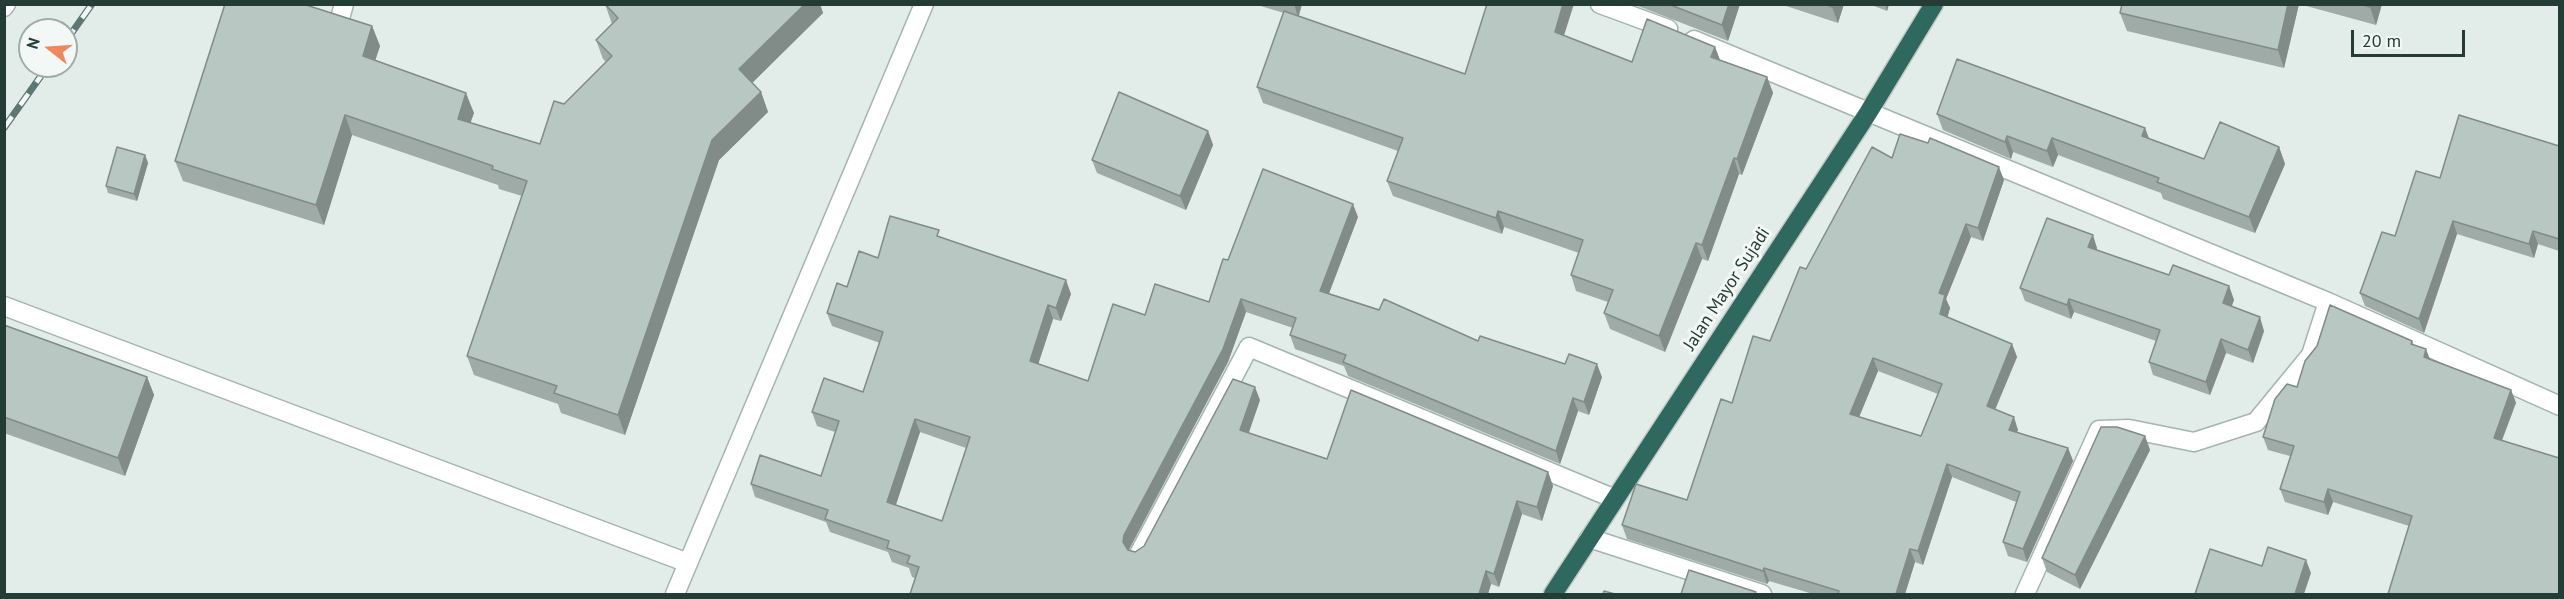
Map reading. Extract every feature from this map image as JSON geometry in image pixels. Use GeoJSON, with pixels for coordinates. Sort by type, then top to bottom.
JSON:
{"type":"FeatureCollection","features":[{"type":"Feature","properties":{"kind":"highway","name":"Jalan Mayor Sujadi"},"geometry":{"type":"LineString","coordinates":[[1553,594],[1868,113],[1934,4]]}},
{"type":"Feature","properties":{"kind":"street"},"geometry":{"type":"LineString","coordinates":[[675,594],[924,4]]}},
{"type":"Feature","properties":{"kind":"street"},"geometry":{"type":"LineString","coordinates":[[1600,4],[1659,25],[2328,302],[2559,406]]}},
{"type":"Feature","properties":{"kind":"street"},"geometry":{"type":"LineString","coordinates":[[2025,594],[2099,430],[2129,429],[2194,442],[2256,422],[2311,355],[2328,302]]}},
{"type":"Feature","properties":{"kind":"street"},"geometry":{"type":"LineString","coordinates":[[4,306],[688,563]]}},
{"type":"Feature","properties":{"kind":"street"},"geometry":{"type":"LineString","coordinates":[[1139,554],[1249,347],[1615,499]]}},
{"type":"Feature","properties":{"kind":"street"},"geometry":{"type":"LineString","coordinates":[[1589,538],[1762,594]]}},
{"type":"Feature","properties":{"kind":"building"},"geometry":{"type":"Polygon","coordinates":[[[225,4],[303,4],[372,26],[363,56],[466,93],[458,119],[540,144],[554,101],[564,104],[612,56],[596,40],[618,18],[605,4],[805,4],[739,69],[761,92],[712,140],[618,415],[554,393],[557,386],[467,356],[527,181],[492,169],[493,166],[345,115],[316,205],[175,161],[225,4]]]}},
{"type":"Feature","properties":{"kind":"building"},"geometry":{"type":"Polygon","coordinates":[[[1487,4],[1563,4],[1555,32],[1632,62],[1647,19],[1715,47],[1711,57],[1767,77],[1702,245],[1696,243],[1659,336],[1604,313],[1613,290],[1571,275],[1583,240],[1498,211],[1496,218],[1387,181],[1403,138],[1257,87],[1284,11],[1465,74],[1487,4]]]}},
{"type":"Feature","properties":{"kind":"building"},"geometry":{"type":"Polygon","coordinates":[[[1668,4],[1729,4],[1722,25],[1668,4]]]}},
{"type":"Feature","properties":{"kind":"building"},"geometry":{"type":"Polygon","coordinates":[[[2122,4],[2288,4],[2278,50],[2120,13],[2122,4]]]}},
{"type":"Feature","properties":{"kind":"building"},"geometry":{"type":"Polygon","coordinates":[[[1957,59],[2145,128],[2142,136],[2204,159],[2220,122],[2279,147],[2249,217],[2157,182],[2159,178],[2052,138],[2047,151],[2007,136],[2005,142],[1937,114],[1957,59]]]}},
{"type":"Feature","properties":{"kind":"building"},"geometry":{"type":"Polygon","coordinates":[[[1119,92],[1208,131],[1180,196],[1092,160],[1119,92]]]}},
{"type":"Feature","properties":{"kind":"building"},"geometry":{"type":"Polygon","coordinates":[[[2459,115],[2559,146],[2559,239],[2533,231],[2529,244],[2453,221],[2419,319],[2360,293],[2382,232],[2395,236],[2416,171],[2440,178],[2459,115]]]}},
{"type":"Feature","properties":{"kind":"building"},"geometry":{"type":"Polygon","coordinates":[[[1900,134],[1928,143],[1930,138],[1999,167],[1978,228],[1966,224],[1939,293],[1945,295],[1940,314],[2012,344],[1987,406],[2014,417],[2009,430],[2068,448],[2023,549],[2003,542],[2020,492],[1947,464],[1918,551],[1910,549],[1896,594],[1838,594],[1839,591],[1764,568],[1763,571],[1622,525],[1636,484],[1687,500],[1721,399],[1732,403],[1753,336],[1770,341],[1800,267],[1806,269],[1872,147],[1892,158],[1900,134]],[[1873,358],[1850,414],[1921,436],[1942,384],[1873,358]]]}},
{"type":"Feature","properties":{"kind":"building"},"geometry":{"type":"Polygon","coordinates":[[[117,147],[145,155],[134,194],[106,186],[117,147]]]}},
{"type":"Feature","properties":{"kind":"building"},"geometry":{"type":"Polygon","coordinates":[[[1263,169],[1353,204],[1320,291],[1379,310],[1384,299],[1478,341],[1480,336],[1565,364],[1569,354],[1597,364],[1584,402],[1573,398],[1556,451],[1343,362],[1346,355],[1290,335],[1296,318],[1241,299],[1223,349],[1124,535],[1123,542],[1128,550],[1135,552],[1144,546],[1233,379],[1255,387],[1240,430],[1327,459],[1351,390],[1548,472],[1537,507],[1517,501],[1494,574],[1486,571],[1479,594],[910,594],[919,567],[907,563],[910,556],[887,548],[889,541],[825,519],[828,510],[751,484],[760,455],[821,476],[839,421],[812,412],[824,378],[863,392],[883,332],[827,313],[837,283],[847,287],[859,251],[878,258],[890,216],[939,230],[937,236],[1066,280],[1056,308],[1048,305],[1030,361],[1088,381],[1113,304],[1145,315],[1155,284],[1209,302],[1223,259],[1228,260],[1263,169]],[[915,419],[887,502],[942,521],[970,437],[915,419]]]}},
{"type":"Feature","properties":{"kind":"building"},"geometry":{"type":"Polygon","coordinates":[[[2047,218],[2093,235],[2088,247],[2169,275],[2173,265],[2229,286],[2223,303],[2260,317],[2248,350],[2221,339],[2206,382],[2149,362],[2160,330],[2069,299],[2067,305],[2020,288],[2047,218]]]}},
{"type":"Feature","properties":{"kind":"building"},"geometry":{"type":"Polygon","coordinates":[[[2330,305],[2412,341],[2411,344],[2426,349],[2424,357],[2511,390],[2494,438],[2559,458],[2559,594],[2388,594],[2412,516],[2328,489],[2324,502],[2280,489],[2294,446],[2263,437],[2275,399],[2287,384],[2297,387],[2305,361],[2317,346],[2330,305]]]}},
{"type":"Feature","properties":{"kind":"building"},"geometry":{"type":"Polygon","coordinates":[[[4,325],[147,377],[118,458],[4,417],[4,325]]]}},
{"type":"Feature","properties":{"kind":"building"},"geometry":{"type":"Polygon","coordinates":[[[2101,427],[2117,427],[2145,436],[2075,575],[2042,558],[2101,427]]]}},
{"type":"Feature","properties":{"kind":"building"},"geometry":{"type":"Polygon","coordinates":[[[2268,547],[2306,560],[2295,594],[2195,594],[2210,549],[2262,566],[2268,547]]]}},
{"type":"Feature","properties":{"kind":"building"},"geometry":{"type":"Polygon","coordinates":[[[1689,570],[1756,592],[1755,594],[1681,594],[1689,570]]]}},
{"type":"Feature","properties":{"kind":"railway"},"geometry":{"type":"LineString","coordinates":[[78,24],[92,4]]}},
{"type":"Feature","properties":{"kind":"railway"},"geometry":{"type":"LineString","coordinates":[[4,128],[39,78]]}}]}
